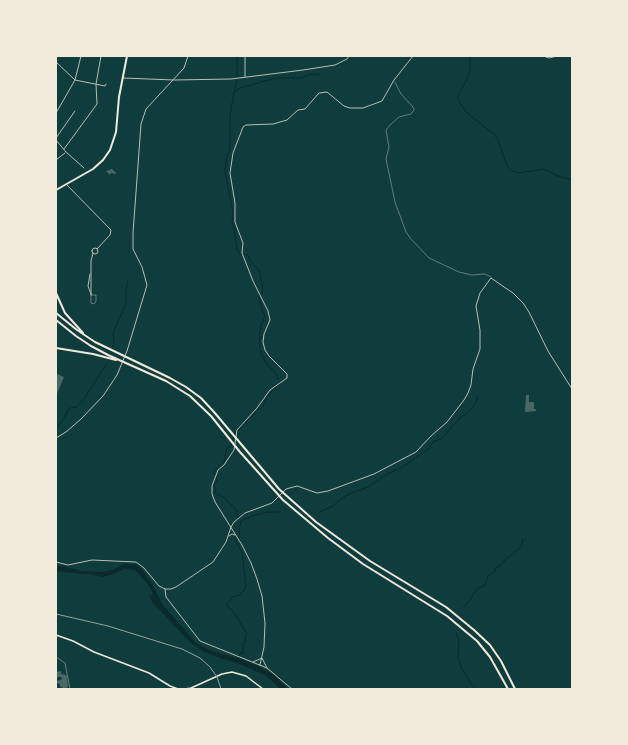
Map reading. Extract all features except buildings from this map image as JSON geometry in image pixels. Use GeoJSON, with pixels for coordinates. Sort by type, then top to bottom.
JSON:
{"type":"FeatureCollection","features":[{"type":"Feature","properties":{"kind":"main road"},"geometry":{"type":"LineString","coordinates":[[56,190],[93,169],[102,161],[110,150],[116,132],[119,97],[127,56]]}},
{"type":"Feature","properties":{"kind":"main road"},"geometry":{"type":"LineString","coordinates":[[56,293],[62,308],[69,319],[87,337]]}},
{"type":"Feature","properties":{"kind":"main road"},"geometry":{"type":"LineString","coordinates":[[56,313],[87,337],[186,387],[208,405],[279,489],[316,522],[342,542],[446,607],[490,645],[501,661],[515,689]]}},
{"type":"Feature","properties":{"kind":"main road"},"geometry":{"type":"LineString","coordinates":[[56,320],[88,344],[157,377],[182,391],[204,409],[283,500],[357,560],[447,616],[476,641],[490,657],[508,689]]}},
{"type":"Feature","properties":{"kind":"main road"},"geometry":{"type":"LineString","coordinates":[[56,348],[93,354],[122,361]]}},
{"type":"Feature","properties":{"kind":"main road"},"geometry":{"type":"LineString","coordinates":[[56,635],[73,641],[94,652],[149,673],[170,686],[178,689]]}},
{"type":"Feature","properties":{"kind":"main road"},"geometry":{"type":"LineString","coordinates":[[185,689],[191,688],[225,673],[232,672],[242,674],[263,689]]}},
{"type":"Feature","properties":{"kind":"street"},"geometry":{"type":"LineString","coordinates":[[56,113],[76,80],[81,56]]}},
{"type":"Feature","properties":{"kind":"street"},"geometry":{"type":"LineString","coordinates":[[64,150],[97,104],[96,84],[102,56]]}},
{"type":"Feature","properties":{"kind":"street"},"geometry":{"type":"LineString","coordinates":[[56,438],[66,432],[92,409],[103,396],[120,368],[127,351],[147,285],[142,267],[133,249],[140,129],[146,109],[184,68],[188,56]]}},
{"type":"Feature","properties":{"kind":"street"},"geometry":{"type":"LineString","coordinates":[[244,56],[244,77]]}},
{"type":"Feature","properties":{"kind":"street"},"geometry":{"type":"LineString","coordinates":[[122,78],[174,80],[231,79],[336,65],[349,56]]}},
{"type":"Feature","properties":{"kind":"street"},"geometry":{"type":"LineString","coordinates":[[260,665],[265,623],[262,596],[251,563],[236,535],[215,502],[212,494],[212,486],[214,477],[218,470],[230,458],[234,450],[237,430],[257,408],[270,390],[287,378],[287,374],[265,350],[264,334],[270,320],[268,311],[253,281],[242,253],[243,243],[236,222],[236,203],[230,173],[233,153],[243,127],[246,125],[273,124],[287,120],[298,110],[305,109],[319,93],[327,92],[344,106],[350,108],[363,108],[382,101],[394,80],[413,56]]}},
{"type":"Feature","properties":{"kind":"street"},"geometry":{"type":"LineString","coordinates":[[543,56],[549,58],[556,56]]}},
{"type":"Feature","properties":{"kind":"street"},"geometry":{"type":"LineString","coordinates":[[56,64],[76,80],[105,86],[106,84]]}},
{"type":"Feature","properties":{"kind":"street"},"geometry":{"type":"LineString","coordinates":[[74,111],[56,139],[64,150],[84,168]]}},
{"type":"Feature","properties":{"kind":"street"},"geometry":{"type":"LineString","coordinates":[[56,160],[66,152]]}},
{"type":"Feature","properties":{"kind":"street"},"geometry":{"type":"LineString","coordinates":[[66,184],[111,230],[110,235],[97,249],[98,253],[93,253]]}},
{"type":"Feature","properties":{"kind":"street"},"geometry":{"type":"LineString","coordinates":[[91,295],[91,258],[93,248],[97,249]]}},
{"type":"Feature","properties":{"kind":"street"},"geometry":{"type":"LineString","coordinates":[[91,274],[88,286],[91,295]]}},
{"type":"Feature","properties":{"kind":"street"},"geometry":{"type":"LineString","coordinates":[[56,562],[68,565],[92,560],[136,562],[144,568],[159,586],[165,589],[176,587],[209,566],[218,557],[229,536],[234,522],[245,513],[272,503],[286,489],[297,486],[317,493],[328,491],[374,474],[416,452],[447,422],[468,393],[471,385],[473,369],[480,349],[480,330],[476,306],[480,293],[491,278],[513,293],[523,303],[548,351],[572,389]]}},
{"type":"Feature","properties":{"kind":"street"},"geometry":{"type":"LineString","coordinates":[[229,536],[232,534],[236,535]]}},
{"type":"Feature","properties":{"kind":"street"},"geometry":{"type":"LineString","coordinates":[[165,589],[166,597],[200,641],[267,668],[292,689]]}},
{"type":"Feature","properties":{"kind":"street"},"geometry":{"type":"LineString","coordinates":[[252,662],[262,658]]}},
{"type":"Feature","properties":{"kind":"street"},"geometry":{"type":"LineString","coordinates":[[262,658],[267,668]]}},
{"type":"Feature","properties":{"kind":"street"},"geometry":{"type":"LineString","coordinates":[[131,689],[141,689]]}},
{"type":"Feature","properties":{"kind":"lane"},"geometry":{"type":"LineString","coordinates":[[394,80],[401,94],[414,110],[411,114],[399,117],[386,130],[389,147],[386,159],[395,202],[406,232],[429,258],[459,272],[485,274],[491,278]]}},
{"type":"Feature","properties":{"kind":"lane"},"geometry":{"type":"LineString","coordinates":[[91,295],[96,295],[96,301],[94,304],[92,303],[91,295]]}},
{"type":"Feature","properties":{"kind":"lane"},"geometry":{"type":"LineString","coordinates":[[56,658],[66,664],[70,689]]}},
{"type":"Feature","properties":{"kind":"water"},"geometry":{"type":"Polygon","coordinates":[[[125,564],[135,564],[139,566],[150,580],[163,605],[196,643],[212,651],[241,659],[258,666],[275,676],[288,689],[281,689],[265,675],[237,663],[204,652],[192,644],[152,602],[149,594],[152,597],[153,594],[150,587],[135,570],[124,569],[103,577],[90,574],[56,571],[56,567],[62,566],[82,571],[102,572],[112,570],[125,564]]]}},
{"type":"Feature","properties":{"kind":"waterway"},"geometry":{"type":"LineString","coordinates":[[237,56],[237,76]]}},
{"type":"Feature","properties":{"kind":"waterway"},"geometry":{"type":"LineString","coordinates":[[470,56],[470,70],[459,93],[458,100],[467,113],[494,134],[498,140],[507,166],[511,170],[518,173],[544,169],[558,176],[572,180]]}},
{"type":"Feature","properties":{"kind":"waterway"},"geometry":{"type":"LineString","coordinates":[[260,82],[277,78],[301,78],[310,74],[320,75]]}},
{"type":"Feature","properties":{"kind":"waterway"},"geometry":{"type":"LineString","coordinates":[[237,80],[230,116],[230,149],[226,160],[225,172],[233,212],[232,221],[237,249],[241,255]]}},
{"type":"Feature","properties":{"kind":"waterway"},"geometry":{"type":"LineString","coordinates":[[236,91],[240,88],[258,83]]}},
{"type":"Feature","properties":{"kind":"waterway"},"geometry":{"type":"LineString","coordinates":[[244,254],[248,255],[251,262],[260,272],[263,291],[261,295]]}},
{"type":"Feature","properties":{"kind":"waterway"},"geometry":{"type":"LineString","coordinates":[[113,347],[113,333],[126,304],[126,289],[128,281]]}},
{"type":"Feature","properties":{"kind":"waterway"},"geometry":{"type":"LineString","coordinates":[[259,297],[265,316],[260,328],[261,353],[267,365],[275,372],[279,381]]}},
{"type":"Feature","properties":{"kind":"waterway"},"geometry":{"type":"LineString","coordinates":[[56,429],[65,417],[68,410],[70,408],[77,407],[84,399],[107,363]]}},
{"type":"Feature","properties":{"kind":"waterway"},"geometry":{"type":"LineString","coordinates":[[238,431],[263,406],[268,395],[279,384]]}},
{"type":"Feature","properties":{"kind":"waterway"},"geometry":{"type":"LineString","coordinates":[[319,512],[331,507],[347,495],[368,487],[389,473],[401,468],[429,449],[433,442],[442,438],[459,419],[474,406],[478,397]]}},
{"type":"Feature","properties":{"kind":"waterway"},"geometry":{"type":"LineString","coordinates":[[214,475],[214,471],[224,462],[227,448],[231,446],[235,432]]}},
{"type":"Feature","properties":{"kind":"waterway"},"geometry":{"type":"LineString","coordinates":[[216,477],[217,480],[214,484],[216,490],[214,493],[225,498],[236,510],[238,517]]}},
{"type":"Feature","properties":{"kind":"waterway"},"geometry":{"type":"LineString","coordinates":[[241,521],[267,512],[278,512]]}},
{"type":"Feature","properties":{"kind":"waterway"},"geometry":{"type":"LineString","coordinates":[[239,538],[241,522]]}},
{"type":"Feature","properties":{"kind":"waterway"},"geometry":{"type":"LineString","coordinates":[[463,608],[477,589],[485,585],[488,576],[495,571],[495,568],[500,566],[522,546],[522,540],[526,539]]}},
{"type":"Feature","properties":{"kind":"waterway"},"geometry":{"type":"LineString","coordinates":[[237,540],[236,542],[242,552],[246,587],[240,595],[232,597],[227,606],[233,611],[247,634],[245,636],[246,642],[243,643],[243,653],[240,653],[239,659]]}},
{"type":"Feature","properties":{"kind":"waterway"},"geometry":{"type":"LineString","coordinates":[[456,633],[459,640],[458,657],[461,667],[471,684],[476,689]]}},
{"type":"Feature","properties":{"kind":"railway"},"geometry":{"type":"LineString","coordinates":[[56,614],[108,626],[182,649],[200,658],[210,667],[217,677],[221,689]]}}]}
